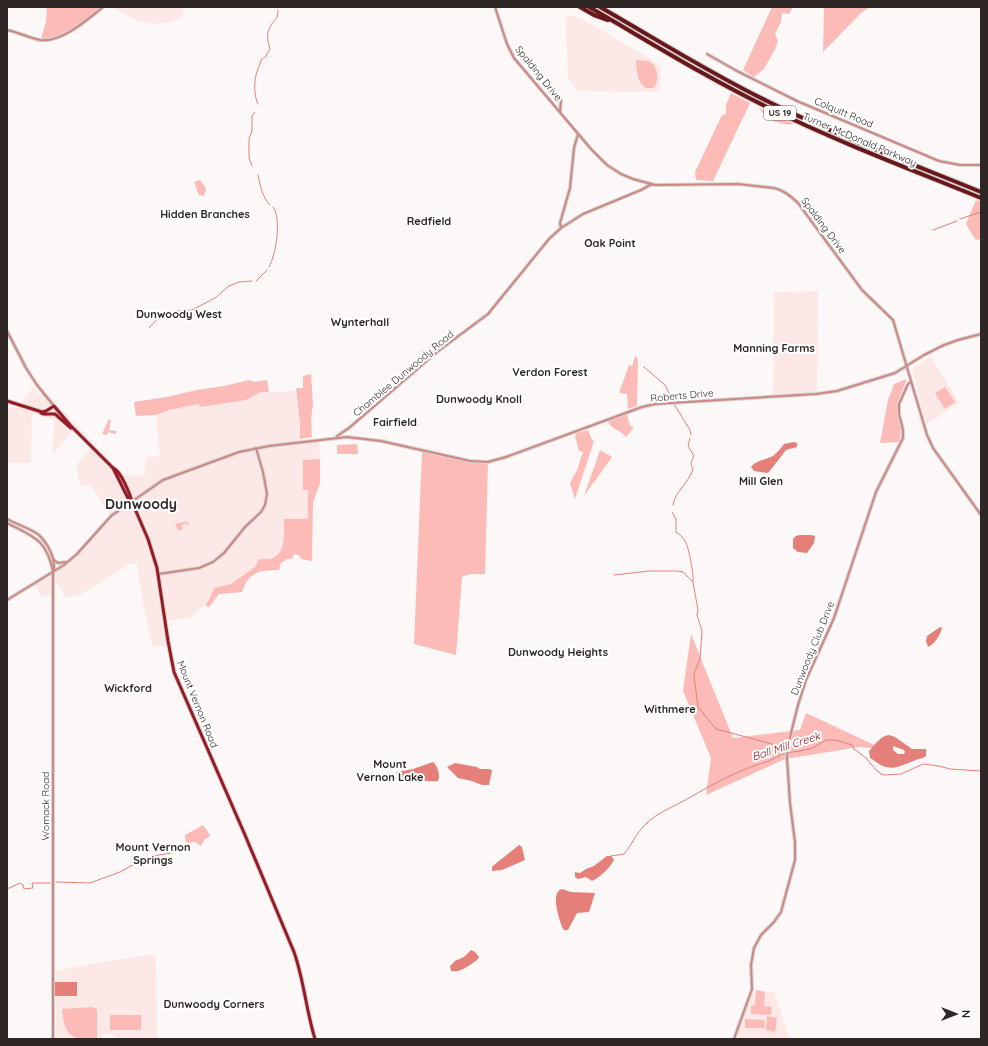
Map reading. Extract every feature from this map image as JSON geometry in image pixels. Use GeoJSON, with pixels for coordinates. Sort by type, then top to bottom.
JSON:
{"type":"FeatureCollection","features":[{"type":"Feature","properties":{"kind":"highway"},"geometry":{"type":"LineString","coordinates":[[580,7],[604,19],[612,20]]}},
{"type":"Feature","properties":{"kind":"highway","name":"Turner McDonald Parkway"},"geometry":{"type":"LineString","coordinates":[[589,7],[720,83],[781,114],[981,198]]}},
{"type":"Feature","properties":{"kind":"highway","name":"Turner McDonald Parkway"},"geometry":{"type":"LineString","coordinates":[[600,7],[717,75],[771,103],[981,192]]}},
{"type":"Feature","properties":{"kind":"main road"},"geometry":{"type":"LineString","coordinates":[[7,401],[45,412],[54,406]]}},
{"type":"Feature","properties":{"kind":"main road","name":"Mount Vernon Road"},"geometry":{"type":"LineString","coordinates":[[54,406],[75,430],[113,468],[129,500],[132,502],[151,548],[159,574],[168,641],[174,672],[294,952],[299,967],[315,1039]]}},
{"type":"Feature","properties":{"kind":"main road"},"geometry":{"type":"LineString","coordinates":[[40,411],[44,414],[55,414],[65,424],[75,430]]}},
{"type":"Feature","properties":{"kind":"street"},"geometry":{"type":"LineString","coordinates":[[7,30],[39,40],[53,39],[64,35],[83,23],[103,7]]}},
{"type":"Feature","properties":{"kind":"street","name":"Spalding Drive"},"geometry":{"type":"LineString","coordinates":[[495,7],[507,44],[513,56],[578,134],[603,162],[613,170],[652,184],[757,185],[779,189],[792,198],[804,210],[862,290],[893,320],[922,423],[930,442],[981,514]]}},
{"type":"Feature","properties":{"kind":"street","name":"Colquitt Road"},"geometry":{"type":"LineString","coordinates":[[707,54],[797,101],[939,161],[960,165],[981,165]]}},
{"type":"Feature","properties":{"kind":"street"},"geometry":{"type":"LineString","coordinates":[[560,112],[559,108],[561,100]]}},
{"type":"Feature","properties":{"kind":"street"},"geometry":{"type":"LineString","coordinates":[[561,228],[560,223],[570,188],[574,148],[578,134]]}},
{"type":"Feature","properties":{"kind":"street","name":"Chamblee Dunwoody Road"},"geometry":{"type":"LineString","coordinates":[[7,600],[54,572],[67,562],[85,546],[116,512],[163,480],[230,455],[256,448],[336,437],[348,429],[437,352],[488,314],[549,239],[561,228],[583,214],[652,184]]}},
{"type":"Feature","properties":{"kind":"street","name":"Mount Vernon Road"},"geometry":{"type":"LineString","coordinates":[[7,331],[26,368],[54,406]]}},
{"type":"Feature","properties":{"kind":"street","name":"Roberts Drive"},"geometry":{"type":"LineString","coordinates":[[336,437],[381,441],[466,461],[488,462],[506,457],[651,404],[826,393],[844,389],[895,373],[924,355],[943,346],[958,340],[981,334]]}},
{"type":"Feature","properties":{"kind":"street","name":"Dunwoody Club Drive"},"geometry":{"type":"LineString","coordinates":[[734,1039],[752,989],[751,966],[754,948],[762,933],[777,918],[780,912],[795,860],[795,842],[790,803],[787,758],[789,741],[798,705],[806,680],[834,618],[876,492],[902,438],[903,430],[899,414],[899,404],[908,384],[911,382]]}},
{"type":"Feature","properties":{"kind":"street","name":"Chamblee Dunwoody Road"},"geometry":{"type":"LineString","coordinates":[[347,437],[348,429]]}},
{"type":"Feature","properties":{"kind":"street"},"geometry":{"type":"LineString","coordinates":[[159,574],[199,568],[213,562],[227,550],[247,525],[261,512],[265,505],[267,494],[263,472],[256,448]]}},
{"type":"Feature","properties":{"kind":"street"},"geometry":{"type":"LineString","coordinates":[[7,519],[39,535],[58,563],[67,562]]}},
{"type":"Feature","properties":{"kind":"street"},"geometry":{"type":"LineString","coordinates":[[7,524],[30,535],[38,541],[45,549],[54,572]]}},
{"type":"Feature","properties":{"kind":"street","name":"Womack Road"},"geometry":{"type":"LineString","coordinates":[[53,1039],[54,559]]}},
{"type":"Feature","properties":{"kind":"shaded area"},"geometry":{"type":"Polygon","coordinates":[[[47,7],[105,7],[83,24],[56,39],[41,39],[46,22],[47,7]]]}},
{"type":"Feature","properties":{"kind":"shaded area"},"geometry":{"type":"Polygon","coordinates":[[[111,7],[184,7],[182,18],[169,23],[152,24],[137,21],[111,7]]]}},
{"type":"Feature","properties":{"kind":"shaded area"},"geometry":{"type":"Polygon","coordinates":[[[772,7],[793,7],[789,14],[782,13],[781,22],[775,34],[778,41],[775,49],[764,69],[754,77],[743,70],[772,7]]]}},
{"type":"Feature","properties":{"kind":"shaded area"},"geometry":{"type":"Polygon","coordinates":[[[824,7],[871,7],[862,12],[823,52],[824,7]]]}},
{"type":"Feature","properties":{"kind":"shaded area"},"geometry":{"type":"Polygon","coordinates":[[[569,16],[574,16],[583,20],[653,60],[661,68],[660,88],[658,91],[578,91],[568,78],[566,22],[569,16]]]}},
{"type":"Feature","properties":{"kind":"shaded area"},"geometry":{"type":"Polygon","coordinates":[[[637,60],[648,61],[654,65],[657,82],[654,88],[646,88],[639,80],[637,73],[637,60]]]}},
{"type":"Feature","properties":{"kind":"shaded area"},"geometry":{"type":"Polygon","coordinates":[[[731,93],[750,103],[713,181],[696,180],[695,172],[722,115],[726,114],[726,105],[731,93]]]}},
{"type":"Feature","properties":{"kind":"shaded area"},"geometry":{"type":"Polygon","coordinates":[[[759,108],[795,124],[784,124],[774,121],[766,116],[759,108]]]}},
{"type":"Feature","properties":{"kind":"shaded area"},"geometry":{"type":"Polygon","coordinates":[[[200,180],[206,188],[204,196],[199,195],[194,182],[200,180]]]}},
{"type":"Feature","properties":{"kind":"shaded area"},"geometry":{"type":"Polygon","coordinates":[[[976,200],[981,202],[981,239],[976,240],[966,224],[976,200]]]}},
{"type":"Feature","properties":{"kind":"shaded area"},"geometry":{"type":"Polygon","coordinates":[[[818,291],[817,394],[801,397],[773,398],[774,292],[818,291]]]}},
{"type":"Feature","properties":{"kind":"shaded area"},"geometry":{"type":"Polygon","coordinates":[[[635,356],[637,357],[638,362],[637,406],[628,409],[627,394],[619,393],[629,365],[632,366],[635,356]]]}},
{"type":"Feature","properties":{"kind":"shaded area"},"geometry":{"type":"Polygon","coordinates":[[[931,356],[959,403],[926,424],[912,369],[931,356]]]}},
{"type":"Feature","properties":{"kind":"shaded area"},"geometry":{"type":"Polygon","coordinates":[[[311,374],[313,405],[311,419],[312,437],[300,439],[296,388],[303,388],[303,377],[311,374]]]}},
{"type":"Feature","properties":{"kind":"shaded area"},"geometry":{"type":"Polygon","coordinates":[[[907,379],[897,404],[897,412],[901,428],[899,442],[880,443],[888,400],[894,384],[907,379]]]}},
{"type":"Feature","properties":{"kind":"shaded area"},"geometry":{"type":"Polygon","coordinates":[[[249,380],[254,382],[267,380],[269,392],[261,392],[246,400],[200,407],[199,404],[169,410],[156,415],[136,416],[134,402],[167,397],[249,380]]]}},
{"type":"Feature","properties":{"kind":"shaded area"},"geometry":{"type":"Polygon","coordinates":[[[34,386],[39,394],[45,392],[122,473],[135,476],[145,475],[147,457],[160,456],[156,415],[169,410],[200,404],[200,407],[246,400],[261,392],[296,391],[301,444],[319,442],[320,459],[303,460],[303,490],[308,490],[308,519],[284,519],[284,544],[280,552],[231,584],[214,588],[209,600],[191,618],[165,621],[167,645],[153,647],[143,605],[137,563],[128,565],[82,594],[66,598],[57,583],[50,594],[42,598],[34,583],[82,550],[89,539],[109,518],[109,513],[90,484],[82,487],[80,484],[76,465],[91,448],[74,429],[53,454],[54,420],[32,414],[31,463],[7,462],[7,406],[19,408],[23,400],[34,386]]]}},
{"type":"Feature","properties":{"kind":"shaded area"},"geometry":{"type":"Polygon","coordinates":[[[945,387],[955,402],[945,409],[935,393],[945,387]]]}},
{"type":"Feature","properties":{"kind":"shaded area"},"geometry":{"type":"Polygon","coordinates":[[[627,414],[630,426],[634,427],[626,437],[611,426],[608,421],[627,414]]]}},
{"type":"Feature","properties":{"kind":"shaded area"},"geometry":{"type":"Polygon","coordinates":[[[109,419],[111,420],[109,430],[116,431],[116,434],[108,432],[107,435],[102,434],[109,419]]]}},
{"type":"Feature","properties":{"kind":"shaded area"},"geometry":{"type":"Polygon","coordinates":[[[588,430],[592,440],[594,441],[575,499],[570,483],[577,470],[583,452],[579,451],[575,436],[577,433],[588,430]]]}},
{"type":"Feature","properties":{"kind":"shaded area"},"geometry":{"type":"Polygon","coordinates":[[[794,442],[797,443],[797,447],[786,450],[769,472],[754,471],[751,467],[758,461],[773,456],[784,444],[794,442]]]}},
{"type":"Feature","properties":{"kind":"shaded area"},"geometry":{"type":"Polygon","coordinates":[[[357,444],[358,454],[337,454],[337,445],[357,444]]]}},
{"type":"Feature","properties":{"kind":"shaded area"},"geometry":{"type":"Polygon","coordinates":[[[600,450],[612,457],[584,496],[600,450]]]}},
{"type":"Feature","properties":{"kind":"shaded area"},"geometry":{"type":"Polygon","coordinates":[[[422,451],[468,462],[488,462],[485,574],[470,574],[462,577],[456,655],[414,644],[422,451]]]}},
{"type":"Feature","properties":{"kind":"shaded area"},"geometry":{"type":"Polygon","coordinates":[[[320,459],[320,484],[313,502],[312,561],[301,559],[300,556],[294,554],[292,559],[287,559],[281,563],[279,570],[260,572],[252,576],[248,580],[242,592],[219,594],[209,607],[205,605],[214,588],[231,584],[255,567],[259,559],[275,557],[279,553],[282,548],[284,519],[308,519],[308,490],[303,490],[303,460],[320,459]]]}},
{"type":"Feature","properties":{"kind":"shaded area"},"geometry":{"type":"Polygon","coordinates":[[[187,521],[189,525],[188,526],[186,523],[182,525],[183,529],[178,531],[175,524],[187,521]]]}},
{"type":"Feature","properties":{"kind":"shaded area"},"geometry":{"type":"Polygon","coordinates":[[[800,535],[815,536],[814,543],[807,553],[798,552],[793,548],[793,539],[800,535]]]}},
{"type":"Feature","properties":{"kind":"shaded area"},"geometry":{"type":"Polygon","coordinates":[[[940,627],[942,628],[939,636],[933,644],[928,647],[926,641],[927,636],[940,627]]]}},
{"type":"Feature","properties":{"kind":"shaded area"},"geometry":{"type":"Polygon","coordinates":[[[691,634],[733,738],[800,730],[806,713],[883,749],[859,747],[785,759],[706,795],[711,758],[683,691],[691,634]]]}},
{"type":"Feature","properties":{"kind":"shaded area"},"geometry":{"type":"Polygon","coordinates":[[[889,735],[895,737],[912,749],[926,749],[926,756],[893,768],[881,765],[870,758],[869,751],[880,739],[889,735]],[[893,746],[893,750],[898,754],[904,754],[904,750],[893,746]]]}},
{"type":"Feature","properties":{"kind":"shaded area"},"geometry":{"type":"Polygon","coordinates":[[[433,762],[438,771],[438,781],[408,779],[398,775],[396,772],[413,769],[433,762]]]}},
{"type":"Feature","properties":{"kind":"shaded area"},"geometry":{"type":"Polygon","coordinates":[[[455,763],[477,767],[480,769],[490,769],[492,771],[489,785],[482,785],[458,778],[447,767],[455,763]]]}},
{"type":"Feature","properties":{"kind":"shaded area"},"geometry":{"type":"Polygon","coordinates":[[[203,825],[210,835],[205,839],[201,846],[195,842],[186,843],[185,835],[203,825]]]}},
{"type":"Feature","properties":{"kind":"shaded area"},"geometry":{"type":"Polygon","coordinates":[[[519,845],[522,847],[525,860],[502,870],[492,871],[492,867],[494,865],[519,845]]]}},
{"type":"Feature","properties":{"kind":"shaded area"},"geometry":{"type":"Polygon","coordinates":[[[607,856],[611,856],[614,860],[601,875],[592,881],[586,877],[578,879],[575,877],[575,872],[580,873],[594,866],[607,856]]]}},
{"type":"Feature","properties":{"kind":"shaded area"},"geometry":{"type":"Polygon","coordinates":[[[562,889],[571,892],[595,893],[589,912],[577,913],[568,930],[564,930],[562,927],[556,906],[558,891],[562,889]]]}},
{"type":"Feature","properties":{"kind":"shaded area"},"geometry":{"type":"Polygon","coordinates":[[[471,950],[479,957],[477,960],[461,970],[451,971],[450,966],[455,961],[464,957],[471,950]]]}},
{"type":"Feature","properties":{"kind":"shaded area"},"geometry":{"type":"Polygon","coordinates":[[[155,954],[157,1039],[117,1039],[117,1036],[104,1034],[100,1039],[56,1039],[56,971],[155,954]]]}},
{"type":"Feature","properties":{"kind":"shaded area"},"geometry":{"type":"Polygon","coordinates":[[[55,982],[77,982],[77,996],[55,996],[55,982]]]}},
{"type":"Feature","properties":{"kind":"shaded area"},"geometry":{"type":"Polygon","coordinates":[[[756,990],[765,992],[764,1006],[772,1007],[771,1015],[751,1014],[751,1006],[755,1005],[756,990]]]}},
{"type":"Feature","properties":{"kind":"shaded area"},"geometry":{"type":"Polygon","coordinates":[[[753,991],[774,992],[790,1039],[735,1039],[743,1014],[753,991]]]}},
{"type":"Feature","properties":{"kind":"shaded area"},"geometry":{"type":"Polygon","coordinates":[[[93,1007],[97,1010],[97,1039],[81,1039],[70,1034],[65,1025],[62,1009],[93,1007]]]}},
{"type":"Feature","properties":{"kind":"shaded area"},"geometry":{"type":"Polygon","coordinates":[[[110,1015],[141,1015],[141,1030],[110,1030],[110,1015]]]}},
{"type":"Feature","properties":{"kind":"shaded area"},"geometry":{"type":"Polygon","coordinates":[[[767,1016],[777,1018],[775,1032],[766,1030],[767,1016]]]}},
{"type":"Feature","properties":{"kind":"shaded area"},"geometry":{"type":"Polygon","coordinates":[[[745,1019],[764,1020],[765,1028],[745,1028],[745,1019]]]}},
{"type":"Feature","properties":{"kind":"waterway"},"geometry":{"type":"LineString","coordinates":[[258,104],[255,90],[256,75],[261,60],[266,56],[270,49],[268,32],[271,24],[277,18],[278,10]]}},
{"type":"Feature","properties":{"kind":"waterway"},"geometry":{"type":"LineString","coordinates":[[252,166],[249,158],[249,139],[252,131],[252,116],[255,112]]}},
{"type":"Feature","properties":{"kind":"waterway"},"geometry":{"type":"LineString","coordinates":[[258,175],[264,196],[270,205]]}},
{"type":"Feature","properties":{"kind":"waterway"},"geometry":{"type":"LineString","coordinates":[[269,267],[276,246],[278,228],[276,212],[273,207]]}},
{"type":"Feature","properties":{"kind":"waterway"},"geometry":{"type":"LineString","coordinates":[[960,219],[981,212]]}},
{"type":"Feature","properties":{"kind":"waterway"},"geometry":{"type":"LineString","coordinates":[[933,230],[957,221]]}},
{"type":"Feature","properties":{"kind":"waterway"},"geometry":{"type":"LineString","coordinates":[[256,281],[267,270]]}},
{"type":"Feature","properties":{"kind":"waterway"},"geometry":{"type":"LineString","coordinates":[[149,328],[161,315],[174,311],[192,310],[215,298],[229,286],[239,282],[252,281]]}},
{"type":"Feature","properties":{"kind":"waterway"},"geometry":{"type":"LineString","coordinates":[[644,367],[665,385],[672,399]]}},
{"type":"Feature","properties":{"kind":"waterway"},"geometry":{"type":"LineString","coordinates":[[674,404],[690,430],[691,435]]}},
{"type":"Feature","properties":{"kind":"waterway"},"geometry":{"type":"LineString","coordinates":[[673,505],[676,495],[688,479],[693,469],[691,463],[694,456],[688,446],[690,438]]}},
{"type":"Feature","properties":{"kind":"waterway"},"geometry":{"type":"LineString","coordinates":[[672,512],[676,519],[676,532],[687,544],[693,582]]}},
{"type":"Feature","properties":{"kind":"waterway"},"geometry":{"type":"LineString","coordinates":[[614,575],[649,571],[678,571],[683,572],[693,582],[698,610],[697,615],[702,631],[700,659],[694,676],[698,707],[716,729],[776,745],[784,753]]}},
{"type":"Feature","properties":{"kind":"waterway","name":"Ball Mill Creek"},"geometry":{"type":"LineString","coordinates":[[611,856],[624,854],[642,828],[650,820],[718,782],[738,772],[769,761],[785,753],[809,749],[828,740],[852,745],[854,749],[866,758],[877,771],[883,775],[901,774],[923,764],[950,769],[981,771]]}},
{"type":"Feature","properties":{"kind":"waterway"},"geometry":{"type":"LineString","coordinates":[[56,882],[90,883],[120,872],[147,857],[171,853]]}},
{"type":"Feature","properties":{"kind":"waterway"},"geometry":{"type":"LineString","coordinates":[[7,889],[20,883],[23,885],[24,889],[33,888],[32,883],[50,883]]}},
{"type":"Feature","properties":{"kind":"district","name":"Hidden Branches"},"geometry":{"type":"Point","coordinates":[205,214]}},
{"type":"Feature","properties":{"kind":"district","name":"Redfield"},"geometry":{"type":"Point","coordinates":[429,221]}},
{"type":"Feature","properties":{"kind":"district","name":"Oak Point"},"geometry":{"type":"Point","coordinates":[610,243]}},
{"type":"Feature","properties":{"kind":"district","name":"Dunwoody West"},"geometry":{"type":"Point","coordinates":[179,314]}},
{"type":"Feature","properties":{"kind":"district","name":"Wynterhall"},"geometry":{"type":"Point","coordinates":[360,322]}},
{"type":"Feature","properties":{"kind":"district","name":"Manning Farms"},"geometry":{"type":"Point","coordinates":[774,348]}},
{"type":"Feature","properties":{"kind":"district","name":"Verdon Forest"},"geometry":{"type":"Point","coordinates":[550,372]}},
{"type":"Feature","properties":{"kind":"district","name":"Dunwoody Knoll"},"geometry":{"type":"Point","coordinates":[479,399]}},
{"type":"Feature","properties":{"kind":"district","name":"Fairfield"},"geometry":{"type":"Point","coordinates":[395,422]}},
{"type":"Feature","properties":{"kind":"district","name":"Mill Glen"},"geometry":{"type":"Point","coordinates":[761,481]}},
{"type":"Feature","properties":{"kind":"district","name":"Dunwoody"},"geometry":{"type":"Point","coordinates":[141,504]}},
{"type":"Feature","properties":{"kind":"district","name":"Dunwoody Heights"},"geometry":{"type":"Point","coordinates":[558,652]}},
{"type":"Feature","properties":{"kind":"district","name":"Wickford"},"geometry":{"type":"Point","coordinates":[128,688]}},
{"type":"Feature","properties":{"kind":"district","name":"Withmere"},"geometry":{"type":"Point","coordinates":[670,709]}},
{"type":"Feature","properties":{"kind":"district","name":"Mount Vernon Lake"},"geometry":{"type":"Point","coordinates":[390,770]}},
{"type":"Feature","properties":{"kind":"district","name":"Mount Vernon Springs"},"geometry":{"type":"Point","coordinates":[153,853]}},
{"type":"Feature","properties":{"kind":"district","name":"Dunwoody Corners"},"geometry":{"type":"Point","coordinates":[214,1004]}}]}
